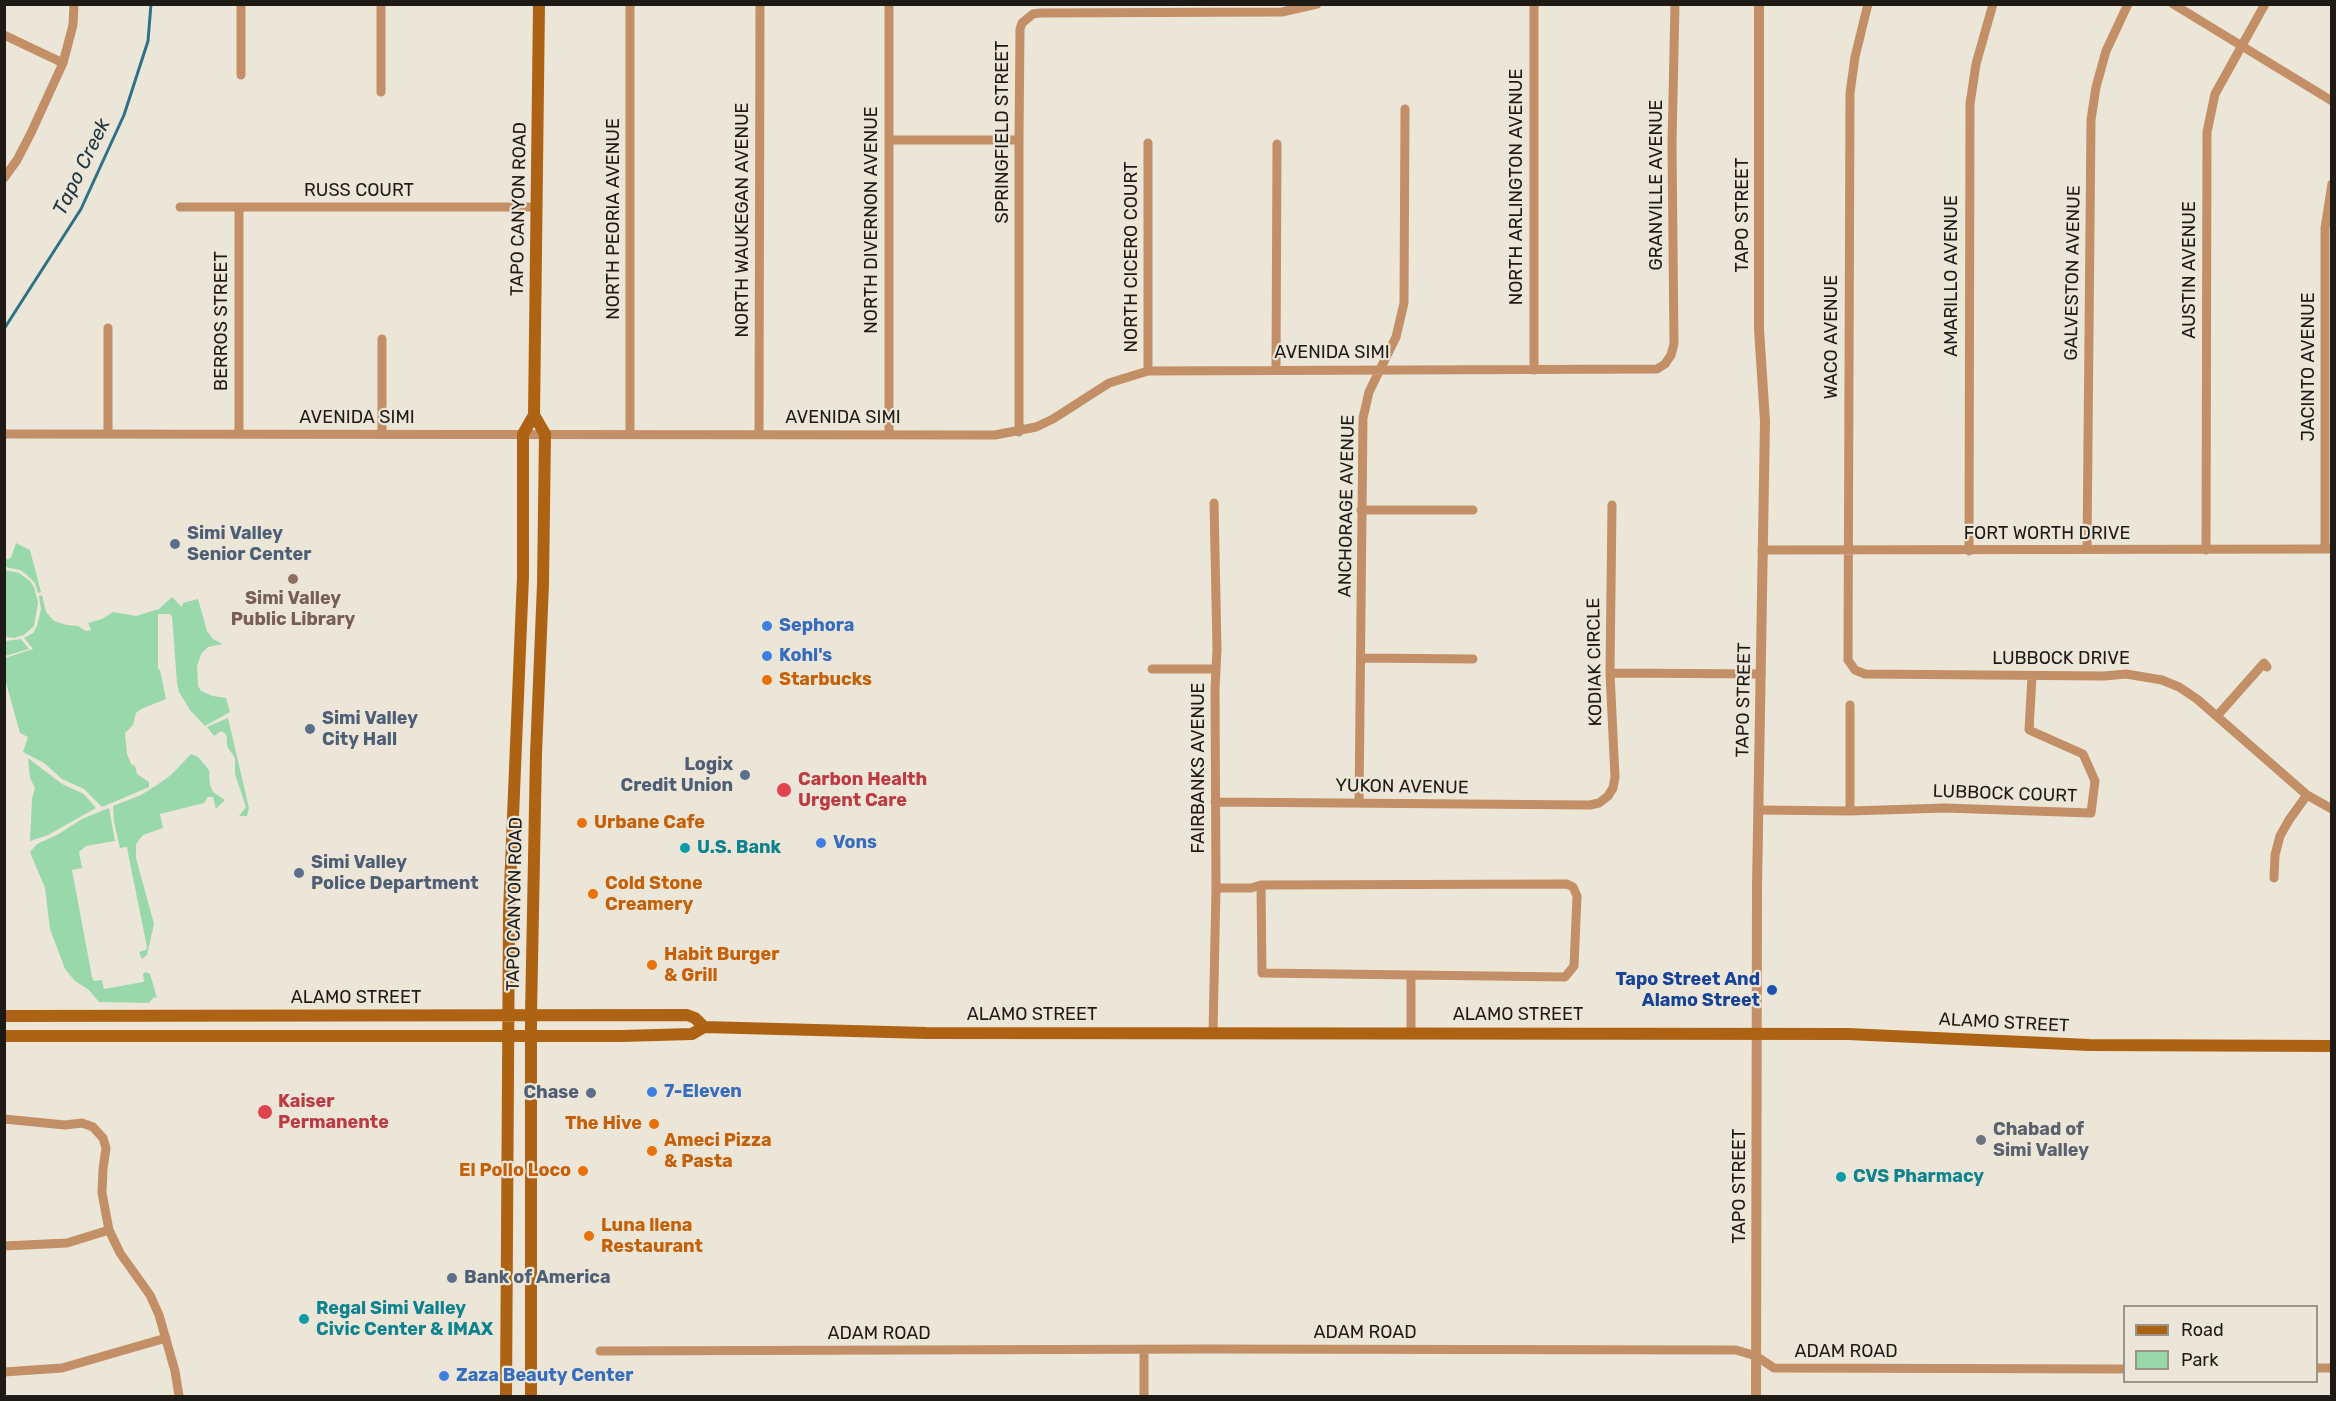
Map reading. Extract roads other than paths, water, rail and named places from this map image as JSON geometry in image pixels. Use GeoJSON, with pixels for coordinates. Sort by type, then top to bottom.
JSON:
{"type":"FeatureCollection","features":[{"type":"Feature","properties":{"kind":"main road","name":"TAPO CANYON ROAD"},"geometry":{"type":"LineString","coordinates":[[506,1396],[508,912],[523,577],[523,434],[534,415],[539,4]]}},
{"type":"Feature","properties":{"kind":"main road"},"geometry":{"type":"LineString","coordinates":[[534,415],[545,434]]}},
{"type":"Feature","properties":{"kind":"main road","name":"TAPO CANYON ROAD"},"geometry":{"type":"LineString","coordinates":[[531,1396],[531,1015],[545,434]]}},
{"type":"Feature","properties":{"kind":"main road","name":"ALAMO STREET"},"geometry":{"type":"LineString","coordinates":[[4,1016],[687,1015],[695,1018],[704,1028]]}},
{"type":"Feature","properties":{"kind":"main road","name":"ALAMO STREET"},"geometry":{"type":"LineString","coordinates":[[4,1036],[692,1034],[704,1028],[926,1033],[1848,1034],[2089,1045],[2331,1046]]}},
{"type":"Feature","properties":{"kind":"street"},"geometry":{"type":"LineString","coordinates":[[4,178],[17,160],[31,133],[63,63],[73,25],[74,4]]}},
{"type":"Feature","properties":{"kind":"street"},"geometry":{"type":"LineString","coordinates":[[241,4],[241,75]]}},
{"type":"Feature","properties":{"kind":"street"},"geometry":{"type":"LineString","coordinates":[[381,4],[381,92]]}},
{"type":"Feature","properties":{"kind":"street","name":"NORTH PEORIA AVENUE"},"geometry":{"type":"LineString","coordinates":[[630,4],[630,434]]}},
{"type":"Feature","properties":{"kind":"street","name":"NORTH WAUKEGAN AVENUE"},"geometry":{"type":"LineString","coordinates":[[759,435],[760,4]]}},
{"type":"Feature","properties":{"kind":"street","name":"NORTH DIVERNON AVENUE"},"geometry":{"type":"LineString","coordinates":[[889,4],[889,435]]}},
{"type":"Feature","properties":{"kind":"street","name":"SPRINGFIELD STREET"},"geometry":{"type":"LineString","coordinates":[[1019,432],[1019,140],[1020,29],[1022,23],[1033,14],[1282,12],[1317,4]]}},
{"type":"Feature","properties":{"kind":"street","name":"NORTH ARLINGTON AVENUE"},"geometry":{"type":"LineString","coordinates":[[1534,4],[1534,370]]}},
{"type":"Feature","properties":{"kind":"street","name":"GRANVILLE AVENUE"},"geometry":{"type":"LineString","coordinates":[[1665,364],[1674,344],[1672,144],[1675,4]]}},
{"type":"Feature","properties":{"kind":"street","name":"TAPO STREET"},"geometry":{"type":"LineString","coordinates":[[1756,1396],[1759,810],[1765,421],[1759,329],[1759,4]]}},
{"type":"Feature","properties":{"kind":"street","name":"WACO AVENUE"},"geometry":{"type":"LineString","coordinates":[[1855,670],[1848,660],[1850,93],[1855,57],[1868,4]]}},
{"type":"Feature","properties":{"kind":"street","name":"AMARILLO AVENUE"},"geometry":{"type":"LineString","coordinates":[[1969,551],[1970,104],[1976,64],[1993,4]]}},
{"type":"Feature","properties":{"kind":"street","name":"GALVESTON AVENUE"},"geometry":{"type":"LineString","coordinates":[[2086,549],[2091,120],[2096,87],[2106,51],[2128,4]]}},
{"type":"Feature","properties":{"kind":"street"},"geometry":{"type":"LineString","coordinates":[[2173,4],[2331,102]]}},
{"type":"Feature","properties":{"kind":"street","name":"AUSTIN AVENUE"},"geometry":{"type":"LineString","coordinates":[[2206,550],[2207,132],[2215,94],[2265,4]]}},
{"type":"Feature","properties":{"kind":"street"},"geometry":{"type":"LineString","coordinates":[[4,35],[63,63]]}},
{"type":"Feature","properties":{"kind":"street","name":"ANCHORAGE AVENUE"},"geometry":{"type":"LineString","coordinates":[[1359,802],[1363,418],[1369,392],[1396,337],[1404,303],[1405,109]]}},
{"type":"Feature","properties":{"kind":"street"},"geometry":{"type":"LineString","coordinates":[[889,140],[1019,140]]}},
{"type":"Feature","properties":{"kind":"street","name":"NORTH CICERO COURT"},"geometry":{"type":"LineString","coordinates":[[1148,143],[1148,371]]}},
{"type":"Feature","properties":{"kind":"street"},"geometry":{"type":"LineString","coordinates":[[1276,144],[1276,370]]}},
{"type":"Feature","properties":{"kind":"street","name":"JACINTO AVENUE"},"geometry":{"type":"LineString","coordinates":[[2328,549],[2325,228],[2331,184]]}},
{"type":"Feature","properties":{"kind":"street","name":"RUSS COURT"},"geometry":{"type":"LineString","coordinates":[[180,207],[537,207]]}},
{"type":"Feature","properties":{"kind":"street","name":"BERROS STREET"},"geometry":{"type":"LineString","coordinates":[[239,207],[239,434]]}},
{"type":"Feature","properties":{"kind":"street"},"geometry":{"type":"LineString","coordinates":[[108,328],[108,434]]}},
{"type":"Feature","properties":{"kind":"street"},"geometry":{"type":"LineString","coordinates":[[382,339],[382,434]]}},
{"type":"Feature","properties":{"kind":"street","name":"AVENIDA SIMI"},"geometry":{"type":"LineString","coordinates":[[4,434],[995,435],[1019,432],[1053,419],[1109,383],[1148,371],[1647,370],[1657,369],[1665,364]]}},
{"type":"Feature","properties":{"kind":"street","name":"FAIRBANKS AVENUE"},"geometry":{"type":"LineString","coordinates":[[1213,1033],[1216,888],[1214,503]]}},
{"type":"Feature","properties":{"kind":"street","name":"KODIAK CIRCLE"},"geometry":{"type":"LineString","coordinates":[[1590,805],[1608,796],[1613,788],[1615,777],[1610,673],[1612,505]]}},
{"type":"Feature","properties":{"kind":"street"},"geometry":{"type":"LineString","coordinates":[[1362,510],[1473,510]]}},
{"type":"Feature","properties":{"kind":"street","name":"FORT WORTH DRIVE"},"geometry":{"type":"LineString","coordinates":[[1762,550],[2328,549]]}},
{"type":"Feature","properties":{"kind":"street"},"geometry":{"type":"LineString","coordinates":[[1361,658],[1473,658]]}},
{"type":"Feature","properties":{"kind":"street"},"geometry":{"type":"LineString","coordinates":[[2217,716],[2264,663],[2267,666]]}},
{"type":"Feature","properties":{"kind":"street"},"geometry":{"type":"LineString","coordinates":[[1152,669],[1216,669]]}},
{"type":"Feature","properties":{"kind":"street","name":"LUBBOCK DRIVE"},"geometry":{"type":"LineString","coordinates":[[1855,670],[1865,674],[2141,675],[2162,680],[2180,687],[2198,699],[2307,795],[2331,809]]}},
{"type":"Feature","properties":{"kind":"street"},"geometry":{"type":"LineString","coordinates":[[1610,673],[1761,674]]}},
{"type":"Feature","properties":{"kind":"street","name":"LUBBOCK COURT"},"geometry":{"type":"LineString","coordinates":[[1759,810],[1850,811],[1946,808],[2091,813],[2095,781],[2084,754],[2029,730],[2032,676]]}},
{"type":"Feature","properties":{"kind":"street"},"geometry":{"type":"LineString","coordinates":[[1850,705],[1850,811]]}},
{"type":"Feature","properties":{"kind":"street"},"geometry":{"type":"LineString","coordinates":[[2274,878],[2275,855],[2280,836],[2307,795]]}},
{"type":"Feature","properties":{"kind":"street","name":"YUKON AVENUE"},"geometry":{"type":"LineString","coordinates":[[1215,802],[1590,805]]}},
{"type":"Feature","properties":{"kind":"street"},"geometry":{"type":"LineString","coordinates":[[1216,888],[1251,888],[1261,885],[1567,884],[1573,887],[1577,896],[1574,966],[1565,977],[1262,972],[1261,885]]}},
{"type":"Feature","properties":{"kind":"street"},"geometry":{"type":"LineString","coordinates":[[1411,975],[1411,1033]]}},
{"type":"Feature","properties":{"kind":"street"},"geometry":{"type":"LineString","coordinates":[[4,1119],[65,1125],[82,1123],[96,1130],[103,1138],[106,1148],[102,1193],[109,1230],[120,1253],[150,1295],[166,1338],[179,1396]]}},
{"type":"Feature","properties":{"kind":"street"},"geometry":{"type":"LineString","coordinates":[[4,1246],[67,1243],[109,1230]]}},
{"type":"Feature","properties":{"kind":"street"},"geometry":{"type":"LineString","coordinates":[[4,1372],[62,1368],[166,1338]]}},
{"type":"Feature","properties":{"kind":"street"},"geometry":{"type":"LineString","coordinates":[[1144,1349],[1144,1396]]}},
{"type":"Feature","properties":{"kind":"street","name":"ADAM ROAD"},"geometry":{"type":"LineString","coordinates":[[600,1351],[1736,1350],[1756,1356],[1774,1368],[1788,1369],[2123,1369]]}},
{"type":"Feature","properties":{"kind":"waterway","name":"Tapo Creek"},"geometry":{"type":"LineString","coordinates":[[4,329],[81,209],[124,115],[148,41],[151,4]]}},
{"type":"Feature","properties":{"kind":"place","name":"Simi Valley Senior Center"},"geometry":{"type":"Point","coordinates":[175,544]}},
{"type":"Feature","properties":{"kind":"place","name":"Simi Valley Public Library"},"geometry":{"type":"Point","coordinates":[293,579]}},
{"type":"Feature","properties":{"kind":"place","name":"Sephora"},"geometry":{"type":"Point","coordinates":[767,626]}},
{"type":"Feature","properties":{"kind":"place","name":"Kohl's"},"geometry":{"type":"Point","coordinates":[767,656]}},
{"type":"Feature","properties":{"kind":"place","name":"Starbucks"},"geometry":{"type":"Point","coordinates":[767,680]}},
{"type":"Feature","properties":{"kind":"place","name":"Simi Valley City Hall"},"geometry":{"type":"Point","coordinates":[310,729]}},
{"type":"Feature","properties":{"kind":"place","name":"Logix Credit Union"},"geometry":{"type":"Point","coordinates":[745,775]}},
{"type":"Feature","properties":{"kind":"place","name":"Carbon Health Urgent Care"},"geometry":{"type":"Point","coordinates":[784,790]}},
{"type":"Feature","properties":{"kind":"place","name":"Urbane Cafe"},"geometry":{"type":"Point","coordinates":[582,823]}},
{"type":"Feature","properties":{"kind":"place","name":"Vons"},"geometry":{"type":"Point","coordinates":[821,843]}},
{"type":"Feature","properties":{"kind":"place","name":"U.S. Bank"},"geometry":{"type":"Point","coordinates":[685,848]}},
{"type":"Feature","properties":{"kind":"place","name":"Simi Valley Police Department"},"geometry":{"type":"Point","coordinates":[299,873]}},
{"type":"Feature","properties":{"kind":"place","name":"Cold Stone Creamery"},"geometry":{"type":"Point","coordinates":[593,894]}},
{"type":"Feature","properties":{"kind":"place","name":"Habit Burger & Grill"},"geometry":{"type":"Point","coordinates":[652,965]}},
{"type":"Feature","properties":{"kind":"place","name":"Tapo Street And Alamo Street"},"geometry":{"type":"Point","coordinates":[1772,990]}},
{"type":"Feature","properties":{"kind":"place","name":"7-Eleven"},"geometry":{"type":"Point","coordinates":[652,1092]}},
{"type":"Feature","properties":{"kind":"place","name":"Chase"},"geometry":{"type":"Point","coordinates":[591,1093]}},
{"type":"Feature","properties":{"kind":"place","name":"Kaiser Permanente"},"geometry":{"type":"Point","coordinates":[265,1112]}},
{"type":"Feature","properties":{"kind":"place","name":"The Hive"},"geometry":{"type":"Point","coordinates":[654,1124]}},
{"type":"Feature","properties":{"kind":"place","name":"Chabad of Simi Valley"},"geometry":{"type":"Point","coordinates":[1981,1140]}},
{"type":"Feature","properties":{"kind":"place","name":"Ameci Pizza & Pasta"},"geometry":{"type":"Point","coordinates":[652,1151]}},
{"type":"Feature","properties":{"kind":"place","name":"El Pollo Loco"},"geometry":{"type":"Point","coordinates":[583,1171]}},
{"type":"Feature","properties":{"kind":"place","name":"CVS Pharmacy"},"geometry":{"type":"Point","coordinates":[1841,1177]}},
{"type":"Feature","properties":{"kind":"place","name":"Luna llena Restaurant"},"geometry":{"type":"Point","coordinates":[589,1236]}},
{"type":"Feature","properties":{"kind":"place","name":"Bank of America"},"geometry":{"type":"Point","coordinates":[452,1278]}},
{"type":"Feature","properties":{"kind":"place","name":"Regal Simi Valley Civic Center & IMAX"},"geometry":{"type":"Point","coordinates":[304,1319]}},
{"type":"Feature","properties":{"kind":"place","name":"Zaza Beauty Center"},"geometry":{"type":"Point","coordinates":[444,1376]}}]}
